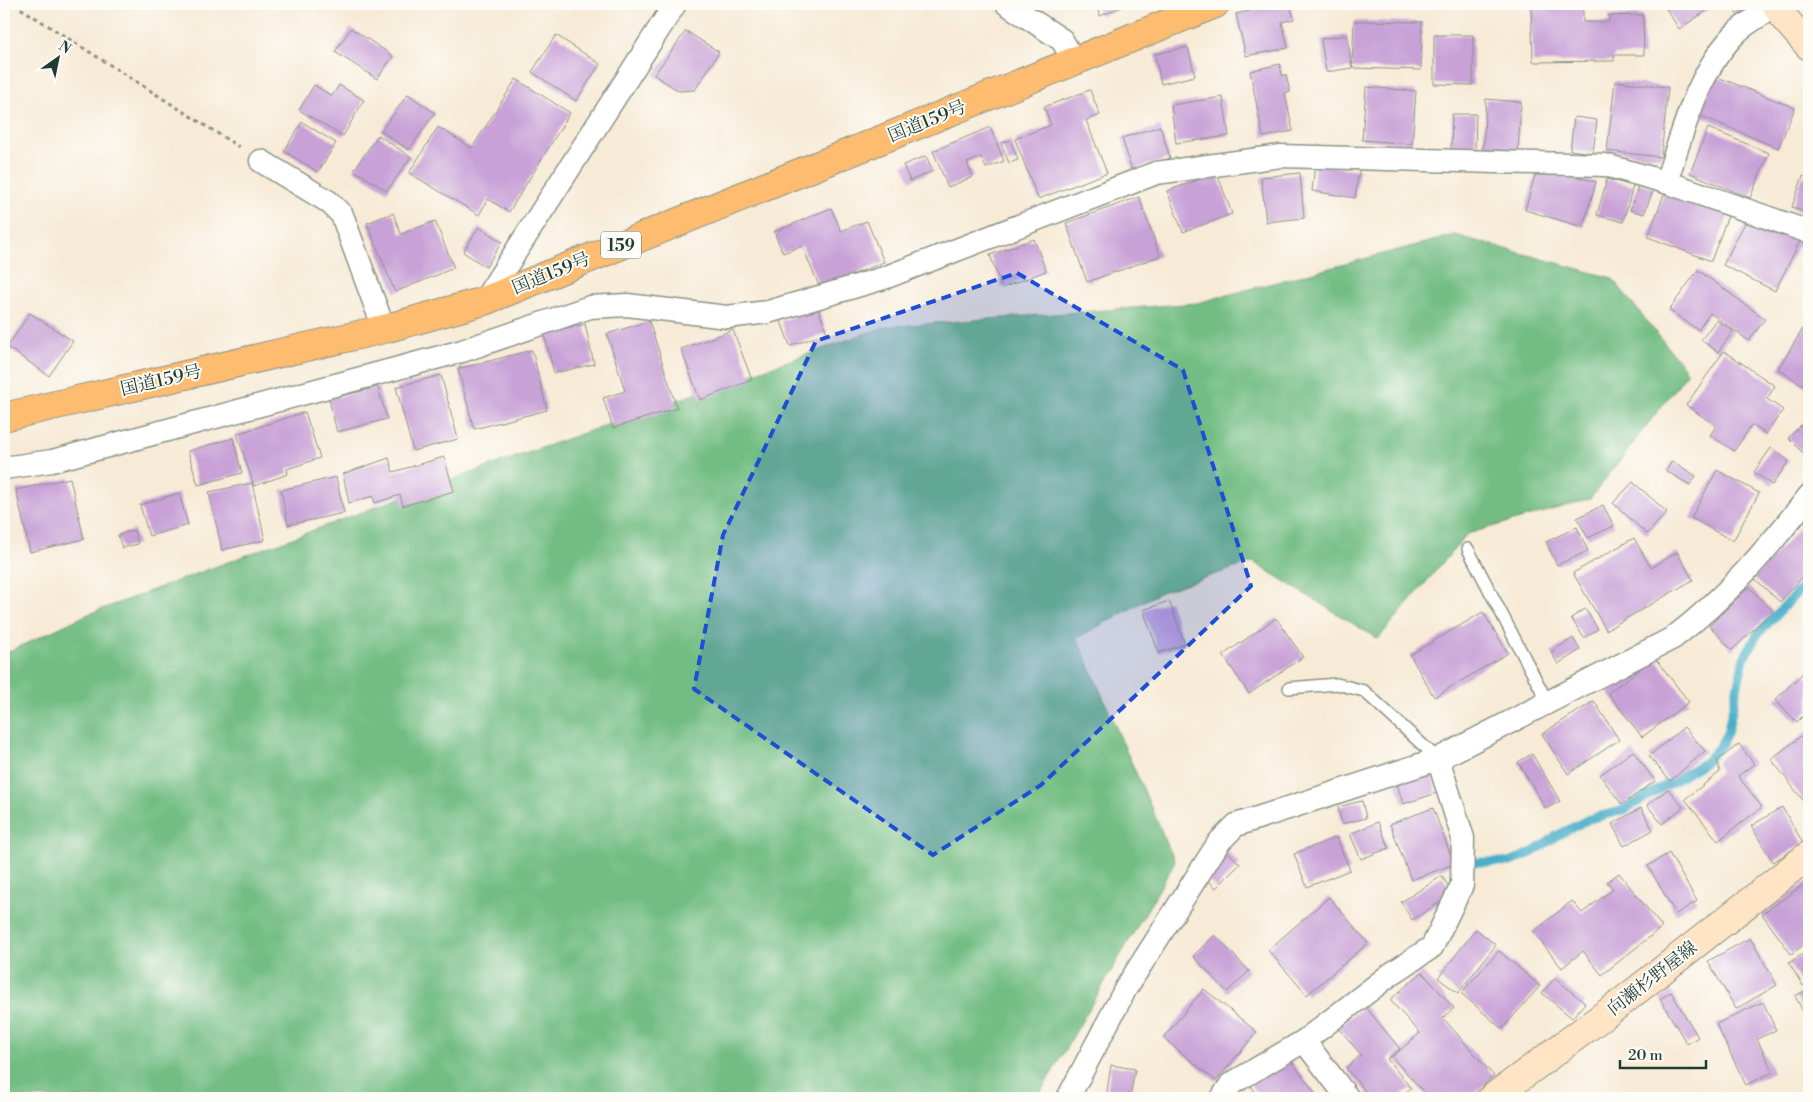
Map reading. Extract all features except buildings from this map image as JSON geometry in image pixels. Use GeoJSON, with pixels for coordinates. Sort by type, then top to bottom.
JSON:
{"type":"FeatureCollection","features":[{"type":"Feature","properties":{"kind":"highway","name":"国道159号"},"geometry":{"type":"LineString","coordinates":[[4,416],[384,329],[484,301],[1216,4]]}},
{"type":"Feature","properties":{"kind":"main road"},"geometry":{"type":"LineString","coordinates":[[1776,5],[1784,18],[1809,46]]}},
{"type":"Feature","properties":{"kind":"main road","name":"向瀬杉野屋線"},"geometry":{"type":"LineString","coordinates":[[1492,1098],[1618,1006],[1809,855]]}},
{"type":"Feature","properties":{"kind":"street"},"geometry":{"type":"LineString","coordinates":[[484,301],[675,4]]}},
{"type":"Feature","properties":{"kind":"street"},"geometry":{"type":"LineString","coordinates":[[1006,4],[1062,40],[1074,61]]}},
{"type":"Feature","properties":{"kind":"street"},"geometry":{"type":"LineString","coordinates":[[1666,182],[1699,86],[1720,50],[1740,29],[1776,5]]}},
{"type":"Feature","properties":{"kind":"street"},"geometry":{"type":"LineString","coordinates":[[4,468],[52,461],[453,353],[590,307],[627,305],[726,317],[768,312],[884,278],[1156,172],[1281,156],[1605,166],[1666,182],[1809,232]]}},
{"type":"Feature","properties":{"kind":"street"},"geometry":{"type":"LineString","coordinates":[[261,161],[329,202],[342,215],[384,329]]}},
{"type":"Feature","properties":{"kind":"street"},"geometry":{"type":"LineString","coordinates":[[1068,1098],[1126,988],[1218,842],[1236,825],[1438,759],[1673,638],[1701,616],[1763,554],[1809,496]]}},
{"type":"Feature","properties":{"kind":"street"},"geometry":{"type":"LineString","coordinates":[[1222,1098],[1231,1084],[1304,1041],[1391,974],[1432,947],[1462,885],[1463,838],[1438,759]]}},
{"type":"Feature","properties":{"kind":"street"},"geometry":{"type":"LineString","coordinates":[[1304,1041],[1348,1098]]}},
{"type":"Feature","properties":{"kind":"lane"},"geometry":{"type":"LineString","coordinates":[[1468,549],[1548,703]]}},
{"type":"Feature","properties":{"kind":"lane"},"geometry":{"type":"LineString","coordinates":[[1289,688],[1337,684],[1364,691],[1438,759]]}},
{"type":"Feature","properties":{"kind":"path"},"geometry":{"type":"LineString","coordinates":[[14,4],[261,161]]}},
{"type":"Feature","properties":{"kind":"highlighted area"},"geometry":{"type":"Polygon","coordinates":[[[1017,273],[1183,370],[1251,586],[1041,785],[933,855],[694,689],[723,535],[816,341],[1017,273]]]}},
{"type":"Feature","properties":{"kind":"green space"},"geometry":{"type":"Polygon","coordinates":[[[1455,235],[1612,278],[1688,372],[1590,499],[1467,534],[1378,639],[1253,562],[1161,592],[1077,638],[1175,862],[1037,1098],[4,1098],[4,654],[86,615],[397,499],[884,327],[1197,303],[1455,235]]]}},
{"type":"Feature","properties":{"kind":"waterway"},"geometry":{"type":"LineString","coordinates":[[1475,862],[1510,862],[1533,852],[1558,835],[1589,819],[1624,810],[1704,763],[1719,747],[1727,733],[1744,658],[1757,635],[1809,580]]}}]}
